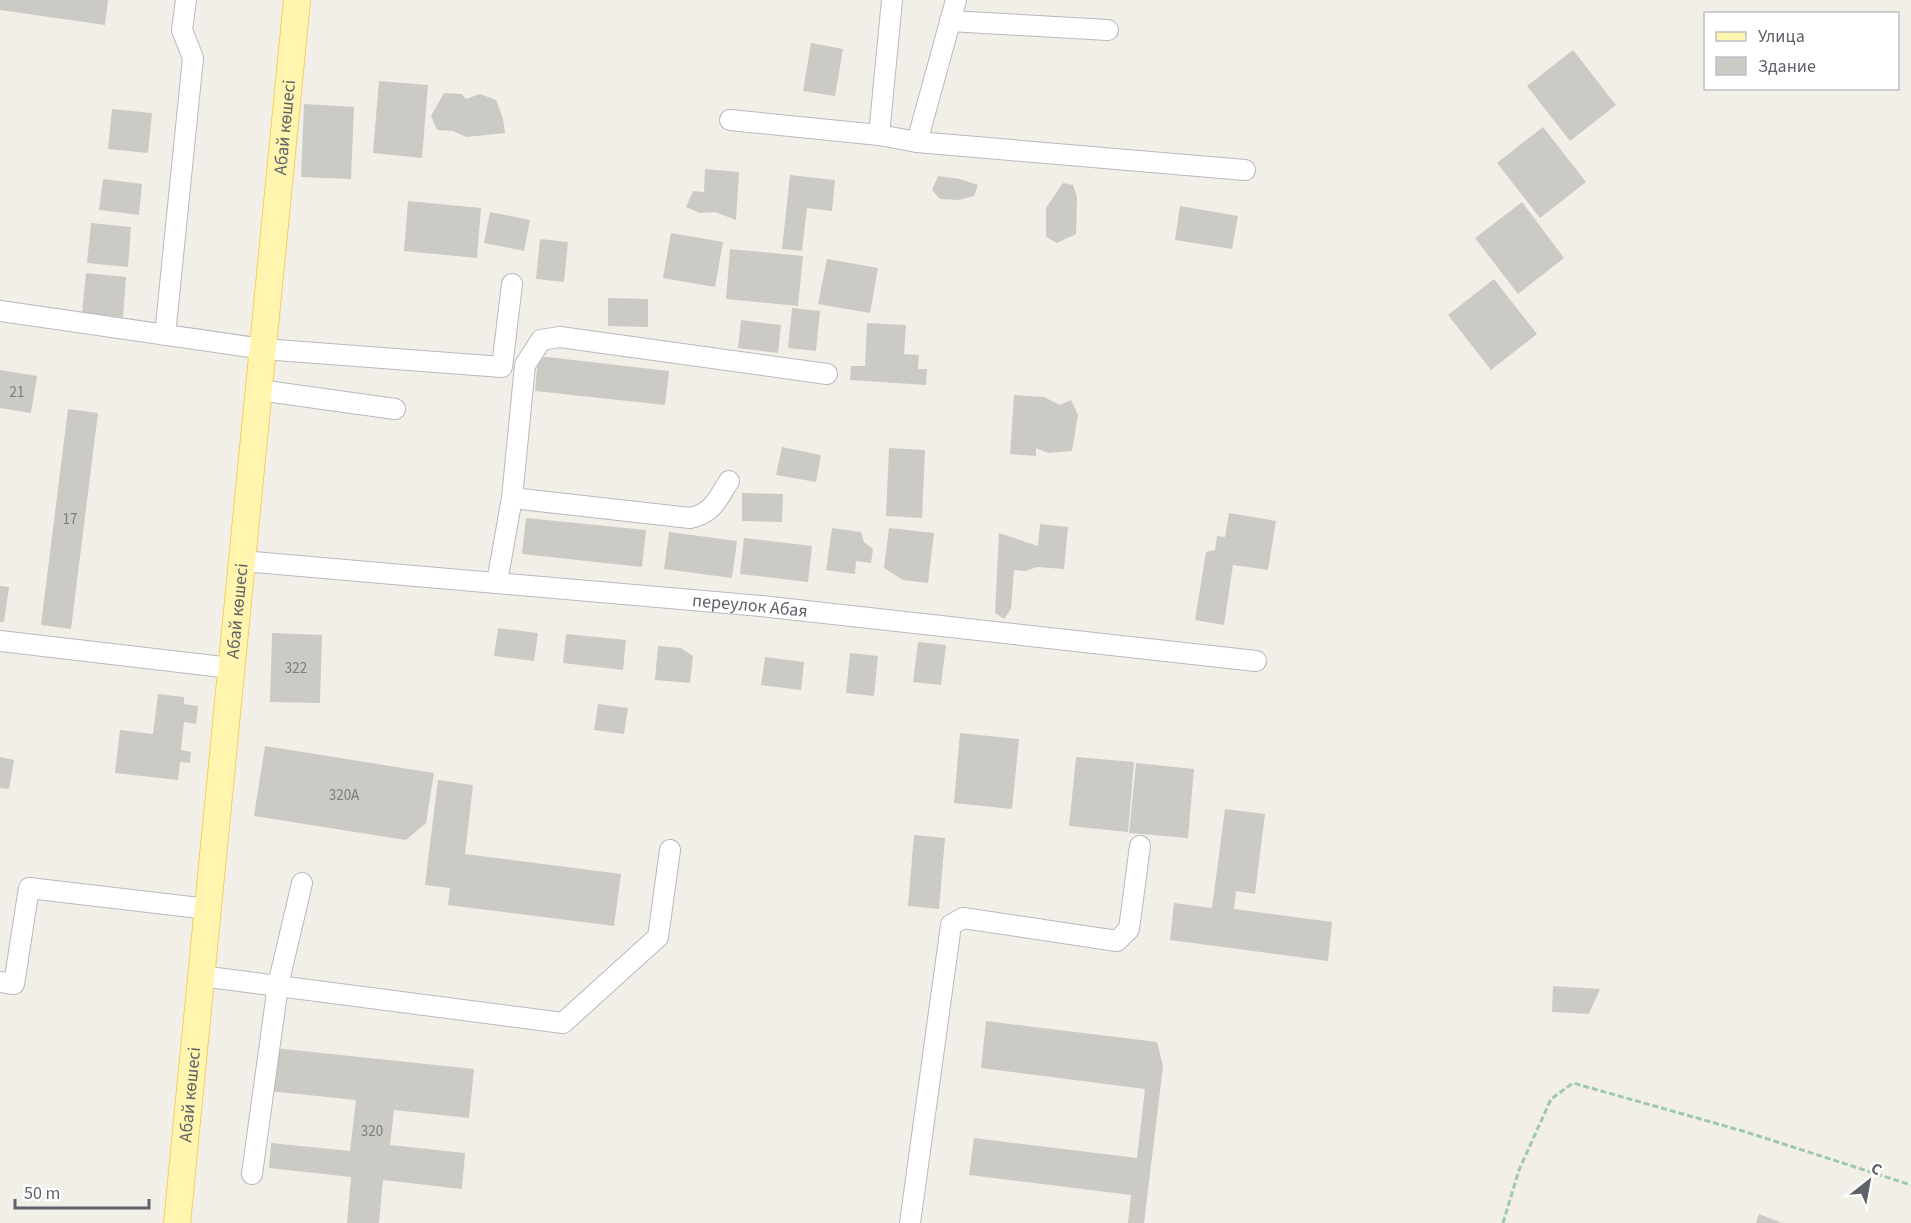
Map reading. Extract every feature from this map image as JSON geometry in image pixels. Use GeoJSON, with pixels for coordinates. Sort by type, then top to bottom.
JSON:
{"type":"FeatureCollection","features":[{"type":"Feature","properties":{"kind":"main road","name":"Абай көшесі"},"geometry":{"type":"LineString","coordinates":[[177,1223],[297,0]]}},
{"type":"Feature","properties":{"kind":"street"},"geometry":{"type":"LineString","coordinates":[[165,335],[193,58],[182,30],[186,0]]}},
{"type":"Feature","properties":{"kind":"street"},"geometry":{"type":"LineString","coordinates":[[879,135],[892,0]]}},
{"type":"Feature","properties":{"kind":"street"},"geometry":{"type":"LineString","coordinates":[[917,142],[956,0]]}},
{"type":"Feature","properties":{"kind":"street"},"geometry":{"type":"LineString","coordinates":[[950,21],[1108,30]]}},
{"type":"Feature","properties":{"kind":"street"},"geometry":{"type":"LineString","coordinates":[[730,120],[879,135],[917,142],[1245,170]]}},
{"type":"Feature","properties":{"kind":"street"},"geometry":{"type":"LineString","coordinates":[[0,311],[263,349],[502,367],[512,284]]}},
{"type":"Feature","properties":{"kind":"street"},"geometry":{"type":"LineString","coordinates":[[497,582],[512,498],[525,365],[541,340],[560,337],[827,374]]}},
{"type":"Feature","properties":{"kind":"street"},"geometry":{"type":"LineString","coordinates":[[259,390],[395,409]]}},
{"type":"Feature","properties":{"kind":"street"},"geometry":{"type":"LineString","coordinates":[[512,498],[690,518],[704,515],[729,482]]}},
{"type":"Feature","properties":{"kind":"street","name":"переулок Абая"},"geometry":{"type":"LineString","coordinates":[[242,561],[773,607],[1256,661]]}},
{"type":"Feature","properties":{"kind":"street"},"geometry":{"type":"LineString","coordinates":[[0,640],[231,668]]}},
{"type":"Feature","properties":{"kind":"street"},"geometry":{"type":"LineString","coordinates":[[910,1223],[951,925],[963,918],[1117,941],[1129,929],[1140,846]]}},
{"type":"Feature","properties":{"kind":"street"},"geometry":{"type":"LineString","coordinates":[[201,976],[563,1023],[658,937],[670,850]]}},
{"type":"Feature","properties":{"kind":"street"},"geometry":{"type":"LineString","coordinates":[[252,1174],[278,985],[302,883]]}},
{"type":"Feature","properties":{"kind":"street"},"geometry":{"type":"LineString","coordinates":[[0,982],[14,984],[29,888],[208,909]]}},
{"type":"Feature","properties":{"kind":"path"},"geometry":{"type":"LineString","coordinates":[[1503,1223],[1519,1170],[1551,1099],[1573,1083],[1743,1131],[1911,1185]]}},
{"type":"Feature","properties":{"kind":"building"},"geometry":{"type":"Polygon","coordinates":[[[0,0],[108,0],[105,25],[0,10],[0,0]]]}},
{"type":"Feature","properties":{"kind":"building"},"geometry":{"type":"Polygon","coordinates":[[[811,43],[843,49],[835,96],[803,91],[811,43]]]}},
{"type":"Feature","properties":{"kind":"building"},"geometry":{"type":"Polygon","coordinates":[[[1573,50],[1616,105],[1570,141],[1527,86],[1573,50]]]}},
{"type":"Feature","properties":{"kind":"building"},"geometry":{"type":"Polygon","coordinates":[[[379,81],[428,85],[422,158],[373,153],[379,81]]]}},
{"type":"Feature","properties":{"kind":"building"},"geometry":{"type":"Polygon","coordinates":[[[444,93],[462,94],[466,99],[480,94],[496,100],[505,133],[466,137],[453,131],[437,130],[431,116],[444,93]]]}},
{"type":"Feature","properties":{"kind":"building"},"geometry":{"type":"Polygon","coordinates":[[[304,104],[354,107],[351,179],[301,177],[304,104]]]}},
{"type":"Feature","properties":{"kind":"building"},"geometry":{"type":"Polygon","coordinates":[[[112,109],[152,113],[148,153],[108,149],[112,109]]]}},
{"type":"Feature","properties":{"kind":"building"},"geometry":{"type":"Polygon","coordinates":[[[1543,127],[1586,182],[1540,218],[1497,163],[1543,127]]]}},
{"type":"Feature","properties":{"kind":"building"},"geometry":{"type":"Polygon","coordinates":[[[705,169],[739,172],[736,220],[715,212],[700,213],[686,207],[693,191],[704,192],[705,169]]]}},
{"type":"Feature","properties":{"kind":"building"},"geometry":{"type":"Polygon","coordinates":[[[790,175],[835,180],[832,211],[807,208],[802,251],[782,249],[790,175]]]}},
{"type":"Feature","properties":{"kind":"building"},"geometry":{"type":"Polygon","coordinates":[[[938,176],[960,179],[978,185],[974,196],[959,200],[940,199],[932,190],[938,176]]]}},
{"type":"Feature","properties":{"kind":"building"},"geometry":{"type":"Polygon","coordinates":[[[103,179],[142,184],[139,215],[99,210],[103,179]]]}},
{"type":"Feature","properties":{"kind":"building"},"geometry":{"type":"Polygon","coordinates":[[[1063,183],[1073,185],[1077,197],[1076,234],[1057,243],[1046,237],[1046,208],[1063,183]]]}},
{"type":"Feature","properties":{"kind":"building"},"geometry":{"type":"Polygon","coordinates":[[[408,201],[481,208],[477,258],[404,251],[408,201]]]}},
{"type":"Feature","properties":{"kind":"building"},"geometry":{"type":"Polygon","coordinates":[[[1522,202],[1564,258],[1518,294],[1475,238],[1522,202]]]}},
{"type":"Feature","properties":{"kind":"building"},"geometry":{"type":"Polygon","coordinates":[[[1180,206],[1238,216],[1232,249],[1175,240],[1180,206]]]}},
{"type":"Feature","properties":{"kind":"building"},"geometry":{"type":"Polygon","coordinates":[[[490,212],[530,220],[524,251],[484,243],[490,212]]]}},
{"type":"Feature","properties":{"kind":"building"},"geometry":{"type":"Polygon","coordinates":[[[91,223],[131,227],[128,267],[87,263],[91,223]]]}},
{"type":"Feature","properties":{"kind":"building"},"geometry":{"type":"Polygon","coordinates":[[[671,233],[723,242],[715,287],[663,278],[671,233]]]}},
{"type":"Feature","properties":{"kind":"building"},"geometry":{"type":"Polygon","coordinates":[[[540,239],[568,242],[564,282],[536,279],[540,239]]]}},
{"type":"Feature","properties":{"kind":"building"},"geometry":{"type":"Polygon","coordinates":[[[730,249],[803,256],[798,306],[726,299],[730,249]]]}},
{"type":"Feature","properties":{"kind":"building"},"geometry":{"type":"Polygon","coordinates":[[[827,259],[878,268],[870,313],[818,304],[827,259]]]}},
{"type":"Feature","properties":{"kind":"building"},"geometry":{"type":"Polygon","coordinates":[[[86,273],[126,277],[123,317],[82,313],[86,273]]]}},
{"type":"Feature","properties":{"kind":"building"},"geometry":{"type":"Polygon","coordinates":[[[1494,279],[1537,334],[1491,370],[1448,315],[1494,279]]]}},
{"type":"Feature","properties":{"kind":"building"},"geometry":{"type":"Polygon","coordinates":[[[608,298],[648,299],[648,327],[608,326],[608,298]]]}},
{"type":"Feature","properties":{"kind":"building"},"geometry":{"type":"Polygon","coordinates":[[[792,308],[820,311],[816,351],[788,348],[792,308]]]}},
{"type":"Feature","properties":{"kind":"building"},"geometry":{"type":"Polygon","coordinates":[[[741,320],[781,325],[778,353],[738,348],[741,320]]]}},
{"type":"Feature","properties":{"kind":"building"},"geometry":{"type":"Polygon","coordinates":[[[867,323],[906,325],[904,354],[919,355],[918,369],[927,369],[926,385],[850,380],[851,366],[865,366],[867,323]]]}},
{"type":"Feature","properties":{"kind":"building"},"geometry":{"type":"Polygon","coordinates":[[[538,356],[669,371],[665,405],[535,391],[538,356]]]}},
{"type":"Feature","properties":{"kind":"building"},"geometry":{"type":"Polygon","coordinates":[[[0,370],[37,376],[31,413],[0,408],[0,370]]]}},
{"type":"Feature","properties":{"kind":"building"},"geometry":{"type":"Polygon","coordinates":[[[1014,395],[1044,397],[1060,405],[1071,400],[1078,415],[1072,451],[1048,453],[1036,448],[1036,456],[1010,454],[1014,395]]]}},
{"type":"Feature","properties":{"kind":"building"},"geometry":{"type":"Polygon","coordinates":[[[68,409],[98,413],[71,629],[41,625],[68,409]]]}},
{"type":"Feature","properties":{"kind":"building"},"geometry":{"type":"Polygon","coordinates":[[[782,447],[821,455],[816,482],[776,475],[782,447]]]}},
{"type":"Feature","properties":{"kind":"building"},"geometry":{"type":"Polygon","coordinates":[[[889,448],[925,450],[922,518],[886,516],[889,448]]]}},
{"type":"Feature","properties":{"kind":"building"},"geometry":{"type":"Polygon","coordinates":[[[742,493],[783,494],[782,522],[742,521],[742,493]]]}},
{"type":"Feature","properties":{"kind":"building"},"geometry":{"type":"Polygon","coordinates":[[[1229,513],[1276,521],[1268,570],[1233,565],[1224,625],[1195,620],[1206,552],[1215,550],[1217,536],[1225,537],[1229,513]]]}},
{"type":"Feature","properties":{"kind":"building"},"geometry":{"type":"Polygon","coordinates":[[[526,518],[646,530],[642,567],[522,554],[526,518]]]}},
{"type":"Feature","properties":{"kind":"building"},"geometry":{"type":"Polygon","coordinates":[[[1040,524],[1068,527],[1064,569],[1037,567],[1026,571],[1014,570],[1011,609],[1004,619],[995,613],[999,533],[1038,546],[1040,524]]]}},
{"type":"Feature","properties":{"kind":"building"},"geometry":{"type":"Polygon","coordinates":[[[832,528],[861,532],[864,542],[873,549],[871,563],[856,561],[855,574],[826,570],[832,528]]]}},
{"type":"Feature","properties":{"kind":"building"},"geometry":{"type":"Polygon","coordinates":[[[889,528],[934,533],[928,583],[903,580],[884,568],[889,528]]]}},
{"type":"Feature","properties":{"kind":"building"},"geometry":{"type":"Polygon","coordinates":[[[669,532],[737,541],[732,578],[664,569],[669,532]]]}},
{"type":"Feature","properties":{"kind":"building"},"geometry":{"type":"Polygon","coordinates":[[[744,538],[812,546],[808,582],[740,574],[744,538]]]}},
{"type":"Feature","properties":{"kind":"building"},"geometry":{"type":"Polygon","coordinates":[[[0,586],[9,587],[4,622],[0,622],[0,586]]]}},
{"type":"Feature","properties":{"kind":"building"},"geometry":{"type":"Polygon","coordinates":[[[498,628],[538,633],[534,661],[494,656],[498,628]]]}},
{"type":"Feature","properties":{"kind":"building"},"geometry":{"type":"Polygon","coordinates":[[[272,633],[322,635],[320,703],[270,702],[272,633]]]}},
{"type":"Feature","properties":{"kind":"building"},"geometry":{"type":"Polygon","coordinates":[[[566,634],[626,640],[623,670],[563,663],[566,634]]]}},
{"type":"Feature","properties":{"kind":"building"},"geometry":{"type":"Polygon","coordinates":[[[918,642],[946,645],[941,685],[913,682],[918,642]]]}},
{"type":"Feature","properties":{"kind":"building"},"geometry":{"type":"Polygon","coordinates":[[[658,646],[681,648],[693,656],[690,683],[655,680],[658,646]]]}},
{"type":"Feature","properties":{"kind":"building"},"geometry":{"type":"Polygon","coordinates":[[[850,653],[878,656],[874,696],[846,693],[850,653]]]}},
{"type":"Feature","properties":{"kind":"building"},"geometry":{"type":"Polygon","coordinates":[[[765,657],[804,662],[801,690],[761,685],[765,657]]]}},
{"type":"Feature","properties":{"kind":"building"},"geometry":{"type":"Polygon","coordinates":[[[158,694],[184,697],[184,704],[198,706],[196,724],[184,722],[181,750],[191,752],[190,763],[180,762],[178,780],[115,773],[120,730],[153,734],[158,694]]]}},
{"type":"Feature","properties":{"kind":"building"},"geometry":{"type":"Polygon","coordinates":[[[598,704],[628,708],[624,734],[594,730],[598,704]]]}},
{"type":"Feature","properties":{"kind":"building"},"geometry":{"type":"Polygon","coordinates":[[[960,733],[1019,739],[1012,809],[954,803],[960,733]]]}},
{"type":"Feature","properties":{"kind":"building"},"geometry":{"type":"Polygon","coordinates":[[[265,746],[434,773],[426,823],[406,840],[254,816],[265,746]]]}},
{"type":"Feature","properties":{"kind":"building"},"geometry":{"type":"Polygon","coordinates":[[[0,757],[14,760],[9,789],[0,788],[0,757]]]}},
{"type":"Feature","properties":{"kind":"building"},"geometry":{"type":"Polygon","coordinates":[[[1076,757],[1134,762],[1128,832],[1069,826],[1076,757]]]}},
{"type":"Feature","properties":{"kind":"building"},"geometry":{"type":"Polygon","coordinates":[[[1136,763],[1194,769],[1188,838],[1129,833],[1136,763]]]}},
{"type":"Feature","properties":{"kind":"building"},"geometry":{"type":"Polygon","coordinates":[[[438,780],[473,785],[465,854],[621,874],[614,926],[448,905],[450,888],[425,885],[438,780]]]}},
{"type":"Feature","properties":{"kind":"building"},"geometry":{"type":"Polygon","coordinates":[[[1225,809],[1265,814],[1255,894],[1236,891],[1234,909],[1332,922],[1328,961],[1170,940],[1174,903],[1212,908],[1225,809]]]}},
{"type":"Feature","properties":{"kind":"building"},"geometry":{"type":"Polygon","coordinates":[[[914,835],[945,838],[939,909],[908,906],[914,835]]]}},
{"type":"Feature","properties":{"kind":"building"},"geometry":{"type":"Polygon","coordinates":[[[1553,986],[1600,989],[1589,1014],[1552,1012],[1553,986]]]}},
{"type":"Feature","properties":{"kind":"building"},"geometry":{"type":"Polygon","coordinates":[[[986,1021],[1157,1042],[1163,1066],[1144,1223],[1128,1223],[1131,1195],[969,1175],[974,1138],[1137,1158],[1145,1089],[981,1068],[986,1021]]]}},
{"type":"Feature","properties":{"kind":"building"},"geometry":{"type":"Polygon","coordinates":[[[274,1048],[474,1069],[469,1118],[394,1110],[390,1145],[465,1153],[462,1189],[383,1180],[379,1223],[347,1223],[351,1177],[269,1168],[271,1143],[350,1151],[356,1100],[269,1091],[274,1048]]]}},
{"type":"Feature","properties":{"kind":"building"},"geometry":{"type":"Polygon","coordinates":[[[1759,1214],[1782,1223],[1756,1223],[1759,1214]]]}}]}
